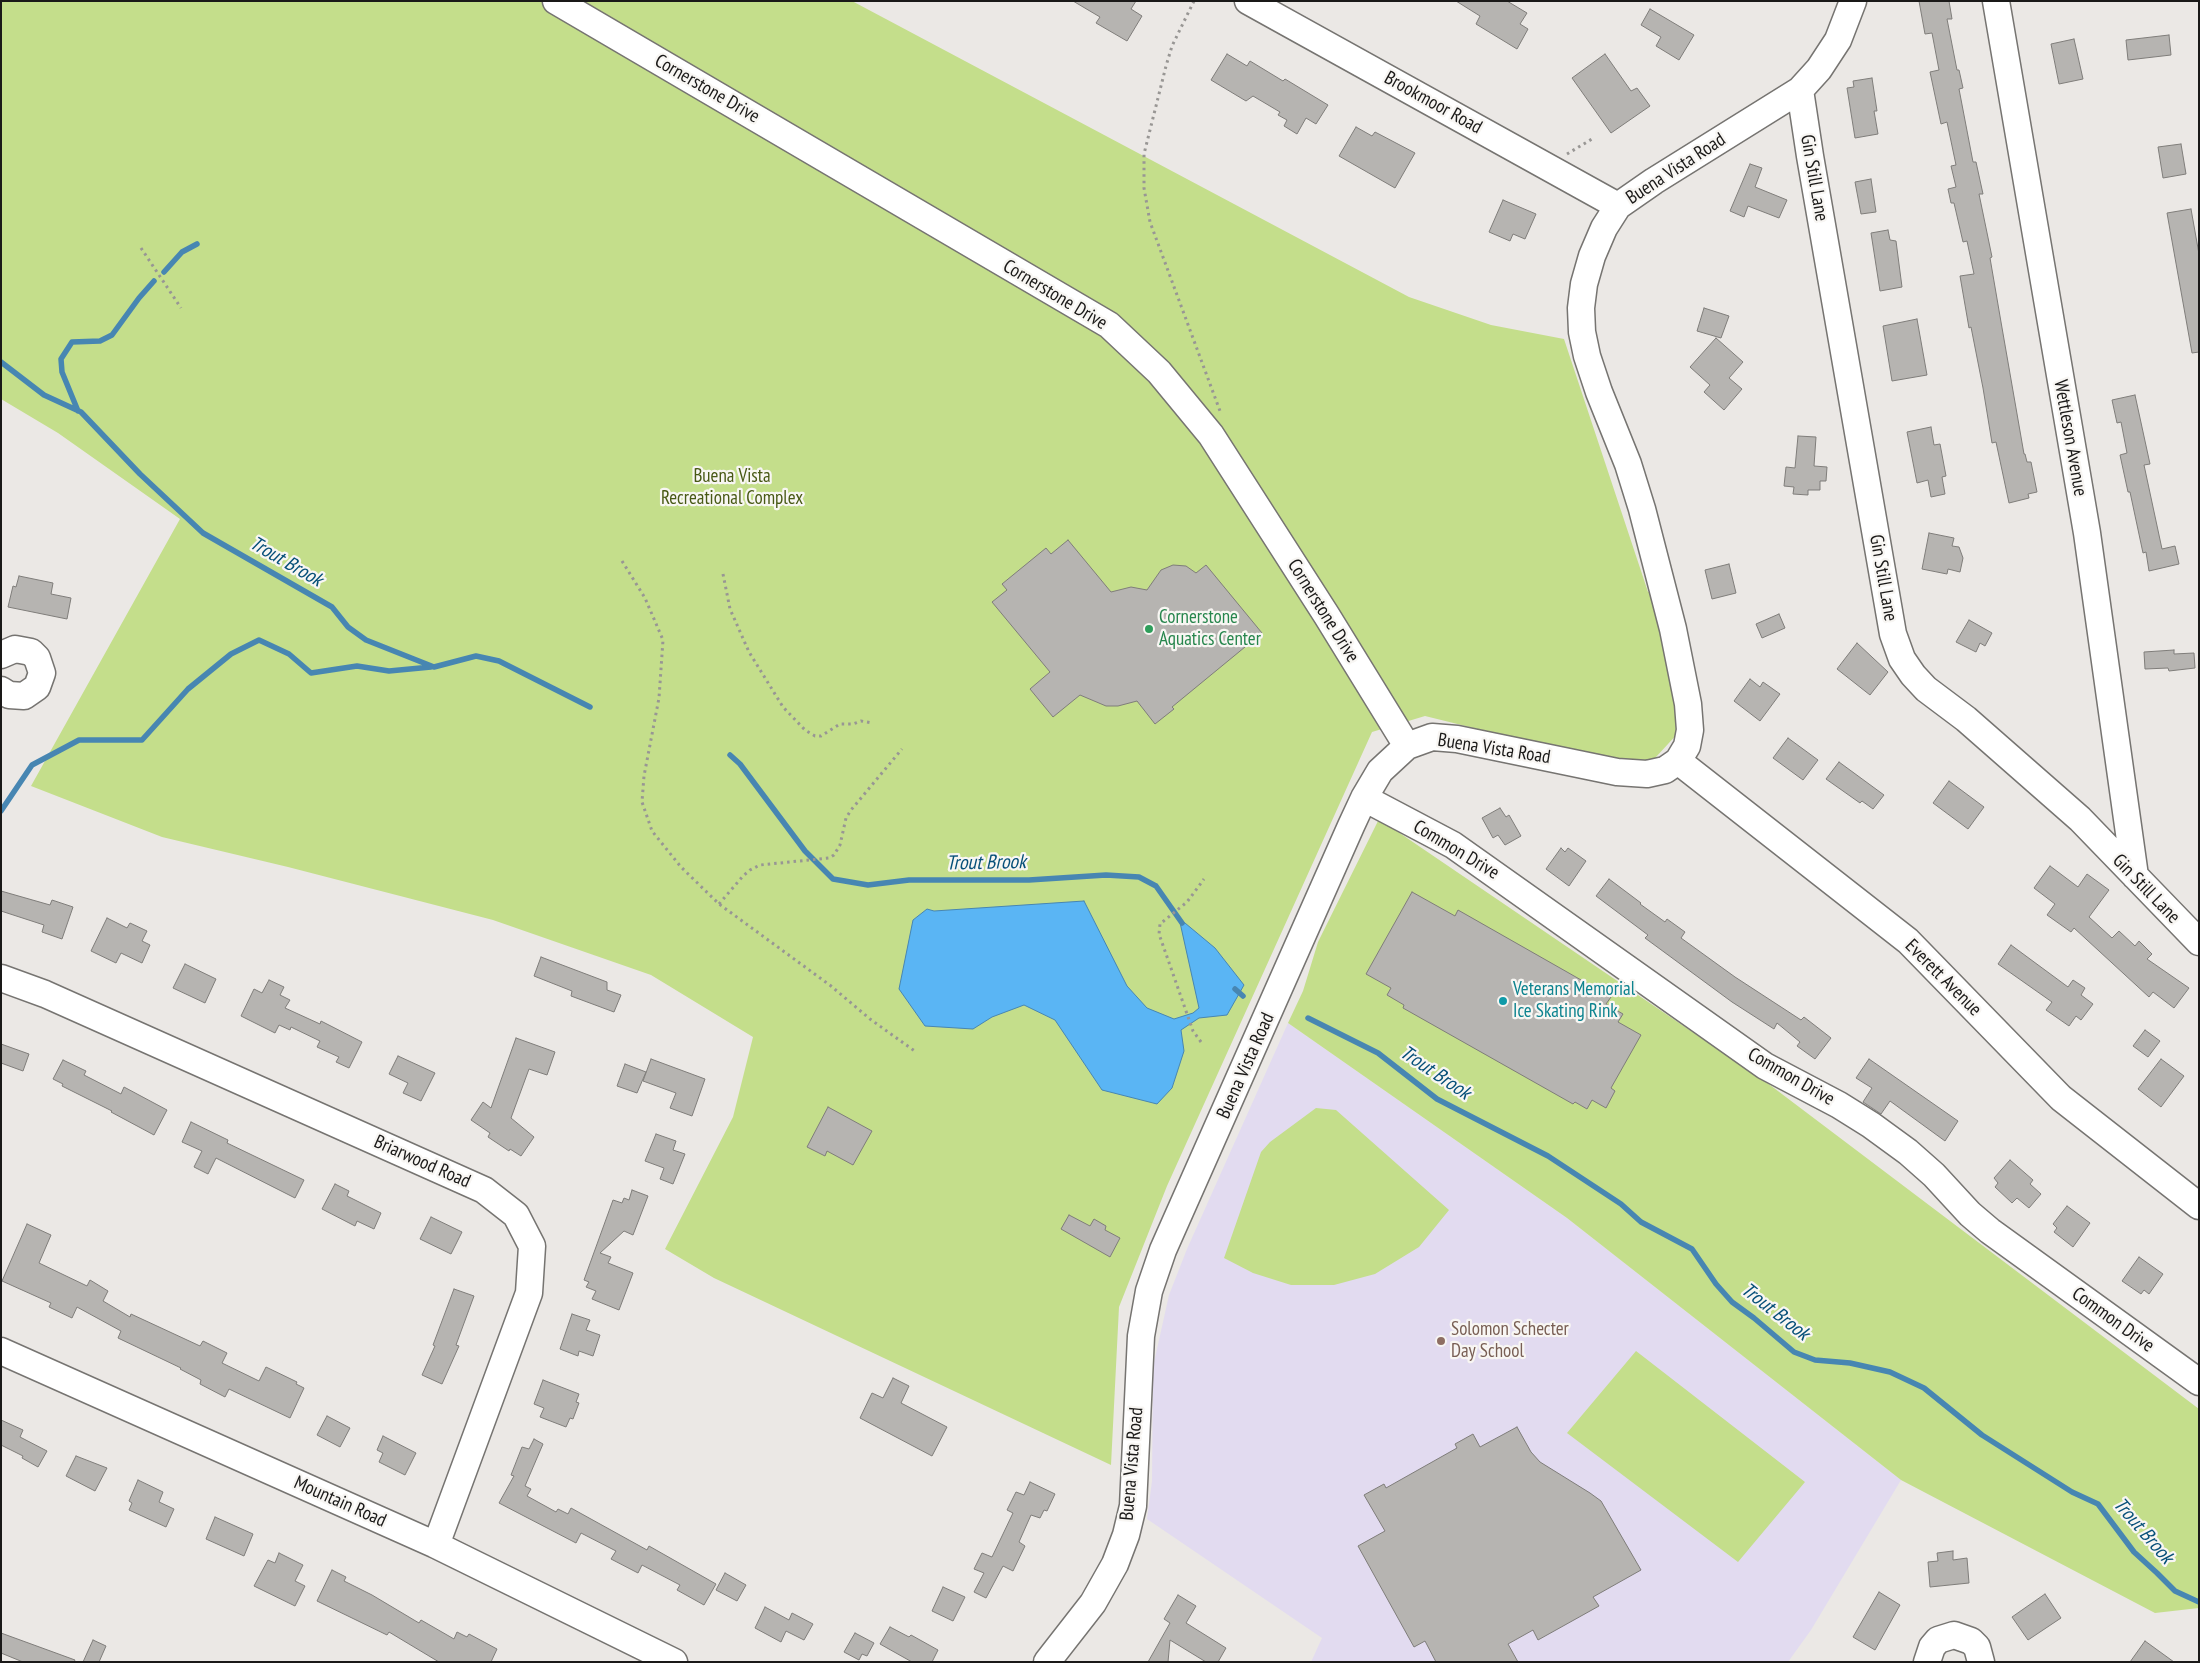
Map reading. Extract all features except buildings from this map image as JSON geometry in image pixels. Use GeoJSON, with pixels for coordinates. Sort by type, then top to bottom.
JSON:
{"type":"FeatureCollection","features":[{"type":"Feature","properties":{"kind":"street","name":"Cornerstone Drive"},"geometry":{"type":"LineString","coordinates":[[556,1],[1108,325],[1159,372],[1211,435],[1327,616],[1407,746]]}},
{"type":"Feature","properties":{"kind":"street","name":"Brookmoor Road"},"geometry":{"type":"LineString","coordinates":[[1248,1],[1618,206]]}},
{"type":"Feature","properties":{"kind":"street","name":"Buena Vista Road"},"geometry":{"type":"LineString","coordinates":[[1047,1662],[1093,1603],[1115,1564],[1126,1535],[1132,1506],[1140,1336],[1149,1291],[1163,1250],[1364,798],[1380,771],[1407,746],[1432,737],[1458,739],[1617,772],[1647,774],[1665,770],[1678,761],[1687,746],[1690,730],[1688,704],[1673,629],[1642,509],[1628,464],[1587,356],[1582,332],[1581,308],[1584,284],[1592,256],[1604,228],[1618,206],[1654,181],[1800,90],[1819,70],[1838,40],[1854,1]]}},
{"type":"Feature","properties":{"kind":"street","name":"Wettleson Avenue"},"geometry":{"type":"LineString","coordinates":[[1996,1],[2087,533],[2135,876]]}},
{"type":"Feature","properties":{"kind":"street","name":"Gin Still Lane"},"geometry":{"type":"LineString","coordinates":[[1800,90],[1811,166],[1893,634],[1902,659],[1912,675],[1926,689],[1966,719],[2080,820],[2199,942]]}},
{"type":"Feature","properties":{"kind":"street"},"geometry":{"type":"LineString","coordinates":[[1,655],[15,649],[31,652],[41,665],[42,673],[37,688],[24,696],[9,695],[1,690]]}},
{"type":"Feature","properties":{"kind":"street","name":"Everett Avenue"},"geometry":{"type":"LineString","coordinates":[[1678,761],[1908,941],[2061,1098],[2199,1206]]}},
{"type":"Feature","properties":{"kind":"street","name":"Common Drive"},"geometry":{"type":"LineString","coordinates":[[1364,798],[1453,845],[1765,1066],[1839,1105],[1870,1124],[1908,1152],[1934,1175],[1970,1214],[1990,1231],[2199,1382]]}},
{"type":"Feature","properties":{"kind":"street","name":"Briarwood Road"},"geometry":{"type":"LineString","coordinates":[[1,978],[45,994],[484,1190],[516,1215],[532,1246],[529,1293],[436,1545]]}},
{"type":"Feature","properties":{"kind":"street","name":"Mountain Road"},"geometry":{"type":"LineString","coordinates":[[1,1351],[436,1545],[674,1662]]}},
{"type":"Feature","properties":{"kind":"street"},"geometry":{"type":"LineString","coordinates":[[1927,1662],[1932,1647],[1938,1640],[1954,1635],[1971,1641],[1977,1648],[1981,1662]]}},
{"type":"Feature","properties":{"kind":"path"},"geometry":{"type":"LineString","coordinates":[[1194,1],[1172,46],[1166,66],[1144,154],[1144,188],[1150,222],[1220,407],[1220,413]]}},
{"type":"Feature","properties":{"kind":"path"},"geometry":{"type":"LineString","coordinates":[[1563,157],[1592,139]]}},
{"type":"Feature","properties":{"kind":"path"},"geometry":{"type":"LineString","coordinates":[[141,248],[181,308]]}},
{"type":"Feature","properties":{"kind":"path"},"geometry":{"type":"LineString","coordinates":[[622,561],[645,598],[663,640],[659,698],[644,776],[642,802],[652,832],[680,867],[718,904],[831,986],[870,1019],[916,1052]]}},
{"type":"Feature","properties":{"kind":"path"},"geometry":{"type":"LineString","coordinates":[[723,574],[730,609],[749,652],[783,707],[806,730],[816,736],[821,736],[840,724],[853,724],[861,721],[872,723]]}},
{"type":"Feature","properties":{"kind":"path"},"geometry":{"type":"LineString","coordinates":[[718,904],[750,870],[769,863],[829,858],[834,855],[840,845],[846,818],[851,810],[902,749]]}},
{"type":"Feature","properties":{"kind":"path"},"geometry":{"type":"LineString","coordinates":[[1201,1042],[1193,1031],[1159,934],[1160,924],[1187,902],[1204,879]]}},
{"type":"Feature","properties":{"kind":"shaded area","name":"Solomon Schecter Day School"},"geometry":{"type":"Polygon","coordinates":[[[1288,1023],[1567,1218],[1901,1480],[1811,1630],[1788,1662],[1311,1662],[1322,1638],[1147,1519],[1152,1481],[1153,1367],[1169,1295],[1187,1249],[1288,1023]]]}},
{"type":"Feature","properties":{"kind":"green space","name":"Buena Vista Recreational Complex"},"geometry":{"type":"Polygon","coordinates":[[[1,1],[852,1],[1409,297],[1491,325],[1564,339],[1648,592],[1661,592],[1680,731],[1644,770],[1425,716],[1372,732],[1167,1186],[1119,1307],[1111,1465],[714,1278],[665,1249],[733,1117],[753,1037],[651,975],[493,920],[288,867],[162,837],[31,786],[180,519],[58,433],[1,399],[1,1]]]}},
{"type":"Feature","properties":{"kind":"green space"},"geometry":{"type":"Polygon","coordinates":[[[1379,819],[1766,1082],[2199,1409],[2199,1608],[2155,1613],[1901,1480],[1567,1218],[1288,1023],[1303,991],[1318,942],[1379,819]]]}},
{"type":"Feature","properties":{"kind":"green space"},"geometry":{"type":"Polygon","coordinates":[[[1316,1108],[1336,1110],[1449,1210],[1419,1247],[1375,1274],[1334,1285],[1291,1285],[1253,1273],[1224,1258],[1261,1152],[1270,1142],[1316,1108]]]}},
{"type":"Feature","properties":{"kind":"green space"},"geometry":{"type":"Polygon","coordinates":[[[1636,1351],[1805,1482],[1738,1562],[1567,1433],[1636,1351]]]}},
{"type":"Feature","properties":{"kind":"water"},"geometry":{"type":"Polygon","coordinates":[[[1084,901],[1127,986],[1147,1008],[1174,1019],[1193,1013],[1199,1008],[1179,918],[1215,948],[1244,985],[1227,1015],[1199,1018],[1181,1030],[1184,1051],[1172,1088],[1157,1104],[1102,1090],[1055,1020],[1024,1005],[992,1017],[973,1029],[925,1026],[899,989],[913,920],[927,909],[934,911],[1084,901]]]}},
{"type":"Feature","properties":{"kind":"waterway"},"geometry":{"type":"LineString","coordinates":[[164,272],[182,252],[197,244]]}},
{"type":"Feature","properties":{"kind":"waterway"},"geometry":{"type":"LineString","coordinates":[[78,411],[62,372],[61,359],[72,342],[100,341],[112,335],[154,281]]}},
{"type":"Feature","properties":{"kind":"waterway","name":"Trout Brook"},"geometry":{"type":"LineString","coordinates":[[1,362],[44,395],[81,412],[140,474],[203,533],[332,607],[348,627],[366,640],[434,667],[476,656],[499,661],[590,707]]}},
{"type":"Feature","properties":{"kind":"waterway"},"geometry":{"type":"LineString","coordinates":[[1,811],[32,765],[79,740],[142,740],[188,689],[231,654],[259,640],[289,654],[311,673],[357,666],[389,671],[431,667]]}},
{"type":"Feature","properties":{"kind":"waterway","name":"Trout Brook"},"geometry":{"type":"LineString","coordinates":[[730,755],[740,764],[805,851],[833,879],[868,885],[909,880],[1029,880],[1106,875],[1139,877],[1156,886],[1182,923]]}},
{"type":"Feature","properties":{"kind":"waterway","name":"Trout Brook"},"geometry":{"type":"LineString","coordinates":[[1235,989],[1243,996]]}},
{"type":"Feature","properties":{"kind":"waterway","name":"Trout Brook"},"geometry":{"type":"LineString","coordinates":[[1308,1018],[1378,1053],[1437,1099],[1548,1156],[1621,1204],[1641,1222],[1692,1249],[1716,1284],[1732,1302],[1794,1352],[1815,1360],[1850,1363],[1890,1372],[1924,1388],[1982,1435],[2072,1492],[2098,1504],[2134,1552],[2175,1591],[2199,1602]]}},
{"type":"Feature","properties":{"kind":"place","name":"Cornerstone Aquatics Center"},"geometry":{"type":"Point","coordinates":[1149,629]}},
{"type":"Feature","properties":{"kind":"place","name":"Veterans Memorial Ice Skating Rink"},"geometry":{"type":"Point","coordinates":[1503,1001]}},
{"type":"Feature","properties":{"kind":"place","name":"Solomon Schecter Day School"},"geometry":{"type":"Point","coordinates":[1441,1341]}}]}
